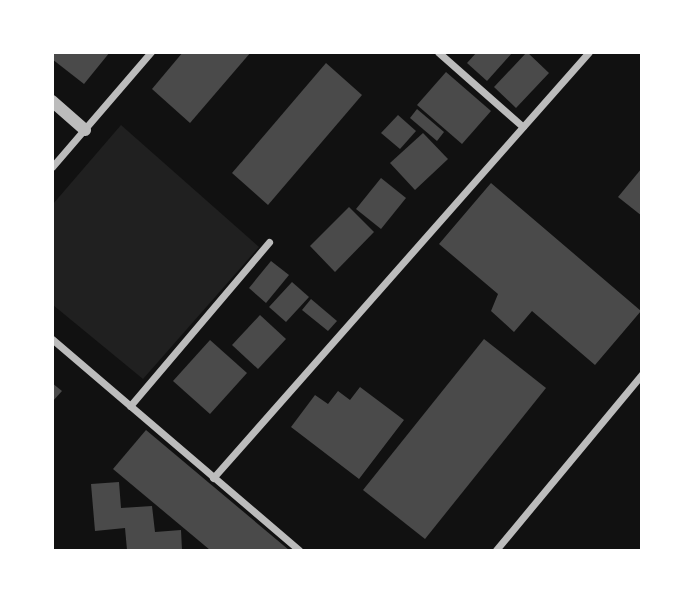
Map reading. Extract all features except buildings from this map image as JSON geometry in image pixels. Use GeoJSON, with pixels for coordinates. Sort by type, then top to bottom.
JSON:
{"type":"FeatureCollection","features":[{"type":"Feature","properties":{"kind":"street"},"geometry":{"type":"LineString","coordinates":[[52,167],[151,52]]}},
{"type":"Feature","properties":{"kind":"street"},"geometry":{"type":"LineString","coordinates":[[438,52],[523,127]]}},
{"type":"Feature","properties":{"kind":"street"},"geometry":{"type":"LineString","coordinates":[[213,478],[589,52]]}},
{"type":"Feature","properties":{"kind":"street"},"geometry":{"type":"LineString","coordinates":[[52,101],[85,130]]}},
{"type":"Feature","properties":{"kind":"street"},"geometry":{"type":"LineString","coordinates":[[130,406],[269,242]]}},
{"type":"Feature","properties":{"kind":"street"},"geometry":{"type":"LineString","coordinates":[[52,339],[299,551]]}},
{"type":"Feature","properties":{"kind":"street"},"geometry":{"type":"LineString","coordinates":[[496,551],[642,373]]}},
{"type":"Feature","properties":{"kind":"shaded area"},"geometry":{"type":"Polygon","coordinates":[[[121,125],[259,247],[143,379],[53,305],[53,204],[121,125]]]}}]}
